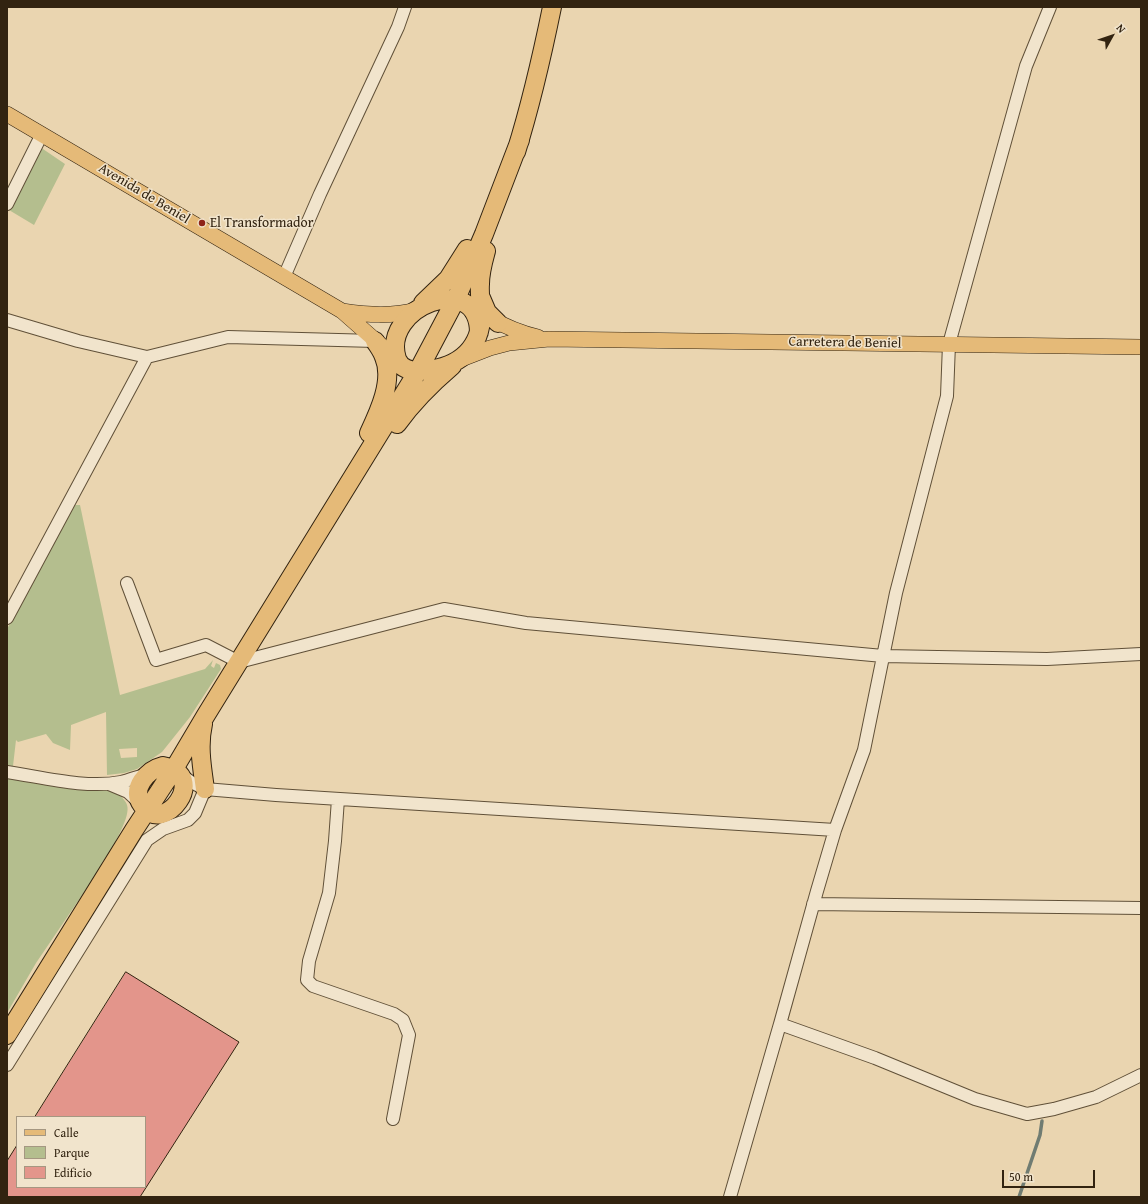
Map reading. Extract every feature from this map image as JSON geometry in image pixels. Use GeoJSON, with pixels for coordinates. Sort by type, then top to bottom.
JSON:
{"type":"FeatureCollection","features":[{"type":"Feature","properties":{"kind":"highway"},"geometry":{"type":"LineString","coordinates":[[138,802],[177,772],[206,715],[418,371],[472,303],[480,284],[481,268],[520,140],[542,57],[552,7]]}},
{"type":"Feature","properties":{"kind":"highway"},"geometry":{"type":"LineString","coordinates":[[331,513],[409,408],[432,383],[473,346],[479,332],[479,322],[472,303],[484,234],[520,140]]}},
{"type":"Feature","properties":{"kind":"highway"},"geometry":{"type":"LineString","coordinates":[[331,513],[376,419],[384,396],[387,377],[395,348],[397,332],[400,326],[448,280],[476,234],[520,140]]}},
{"type":"Feature","properties":{"kind":"highway"},"geometry":{"type":"LineString","coordinates":[[416,310],[440,299],[449,298],[472,303],[483,303],[487,312],[498,323]]}},
{"type":"Feature","properties":{"kind":"highway"},"geometry":{"type":"LineString","coordinates":[[375,340],[385,358],[410,371],[444,366],[458,361]]}},
{"type":"Feature","properties":{"kind":"highway"},"geometry":{"type":"LineString","coordinates":[[7,1035],[134,830],[139,786],[152,771],[175,750],[206,715]]}},
{"type":"Feature","properties":{"kind":"highway"},"geometry":{"type":"LineString","coordinates":[[206,715],[201,732],[200,743],[201,760],[206,789]]}},
{"type":"Feature","properties":{"kind":"highway"},"geometry":{"type":"LineString","coordinates":[[134,830],[170,810],[179,801],[183,791],[183,780],[177,772],[163,766],[152,771]]}},
{"type":"Feature","properties":{"kind":"highway"},"geometry":{"type":"LineString","coordinates":[[134,830],[136,812],[133,800],[138,802],[151,814],[157,815],[170,810]]}},
{"type":"Feature","properties":{"kind":"main road","name":"Avenida de Beniel"},"geometry":{"type":"LineString","coordinates":[[7,114],[342,311]]}},
{"type":"Feature","properties":{"kind":"main road"},"geometry":{"type":"LineString","coordinates":[[342,311],[364,315],[397,315],[416,310]]}},
{"type":"Feature","properties":{"kind":"main road"},"geometry":{"type":"LineString","coordinates":[[342,311],[375,340]]}},
{"type":"Feature","properties":{"kind":"main road"},"geometry":{"type":"LineString","coordinates":[[498,323],[518,331],[549,339]]}},
{"type":"Feature","properties":{"kind":"main road","name":"Carretera de Beniel"},"geometry":{"type":"LineString","coordinates":[[549,339],[1141,347]]}},
{"type":"Feature","properties":{"kind":"main road"},"geometry":{"type":"LineString","coordinates":[[458,361],[490,348],[509,343],[549,339]]}},
{"type":"Feature","properties":{"kind":"street"},"geometry":{"type":"LineString","coordinates":[[284,277],[320,194],[398,28],[405,7]]}},
{"type":"Feature","properties":{"kind":"street"},"geometry":{"type":"LineString","coordinates":[[730,1197],[835,830],[864,750],[896,593],[947,396],[949,344],[1026,66],[1050,7]]}},
{"type":"Feature","properties":{"kind":"street"},"geometry":{"type":"LineString","coordinates":[[7,204],[42,134]]}},
{"type":"Feature","properties":{"kind":"street"},"geometry":{"type":"LineString","coordinates":[[7,320],[78,341],[147,357],[228,337],[375,340]]}},
{"type":"Feature","properties":{"kind":"street"},"geometry":{"type":"LineString","coordinates":[[7,618],[147,357]]}},
{"type":"Feature","properties":{"kind":"street"},"geometry":{"type":"LineString","coordinates":[[127,583],[156,660],[206,645],[239,662],[444,609],[526,622],[883,656],[1047,659],[1141,654]]}},
{"type":"Feature","properties":{"kind":"street"},"geometry":{"type":"LineString","coordinates":[[7,772],[80,783],[106,783],[121,782],[152,771]]}},
{"type":"Feature","properties":{"kind":"street"},"geometry":{"type":"LineString","coordinates":[[177,772],[191,782],[206,789],[276,795],[835,830]]}},
{"type":"Feature","properties":{"kind":"street"},"geometry":{"type":"LineString","coordinates":[[106,783],[138,802]]}},
{"type":"Feature","properties":{"kind":"street"},"geometry":{"type":"LineString","coordinates":[[170,810],[187,797],[206,789]]}},
{"type":"Feature","properties":{"kind":"street"},"geometry":{"type":"LineString","coordinates":[[7,1065],[147,840],[163,829],[188,820],[195,813],[206,789]]}},
{"type":"Feature","properties":{"kind":"street"},"geometry":{"type":"LineString","coordinates":[[338,799],[329,893],[309,961],[307,980],[313,986],[394,1014],[403,1020],[409,1035],[393,1119]]}},
{"type":"Feature","properties":{"kind":"street"},"geometry":{"type":"LineString","coordinates":[[813,904],[1141,908]]}},
{"type":"Feature","properties":{"kind":"street"},"geometry":{"type":"LineString","coordinates":[[780,1024],[875,1058],[975,1099],[1027,1114],[1054,1110],[1096,1097],[1141,1075]]}},
{"type":"Feature","properties":{"kind":"green space"},"geometry":{"type":"Polygon","coordinates":[[[40,147],[65,164],[34,225],[9,210],[40,147]]]}},
{"type":"Feature","properties":{"kind":"green space"},"geometry":{"type":"Polygon","coordinates":[[[75,505],[80,505],[120,695],[205,669],[213,660],[211,666],[214,668],[216,663],[220,665],[221,669],[190,717],[162,752],[137,769],[124,773],[107,775],[106,712],[71,725],[70,750],[53,743],[46,734],[18,742],[16,740],[13,766],[7,765],[7,629],[75,505]],[[137,748],[119,749],[121,758],[137,757],[137,748]]]}},
{"type":"Feature","properties":{"kind":"green space"},"geometry":{"type":"Polygon","coordinates":[[[7,778],[117,792],[123,798],[128,810],[121,830],[108,855],[36,963],[7,1013],[7,778]]]}},
{"type":"Feature","properties":{"kind":"building"},"geometry":{"type":"Polygon","coordinates":[[[126,972],[239,1042],[146,1188],[146,1116],[36,1116],[126,972]]]}},
{"type":"Feature","properties":{"kind":"building"},"geometry":{"type":"Polygon","coordinates":[[[16,1147],[16,1188],[146,1188],[140,1197],[7,1197],[7,1161],[16,1147]]]}},
{"type":"Feature","properties":{"kind":"waterway"},"geometry":{"type":"LineString","coordinates":[[1019,1197],[1040,1135],[1042,1121]]}},
{"type":"Feature","properties":{"kind":"place","name":"El Transformador"},"geometry":{"type":"Point","coordinates":[202,223]}}]}
